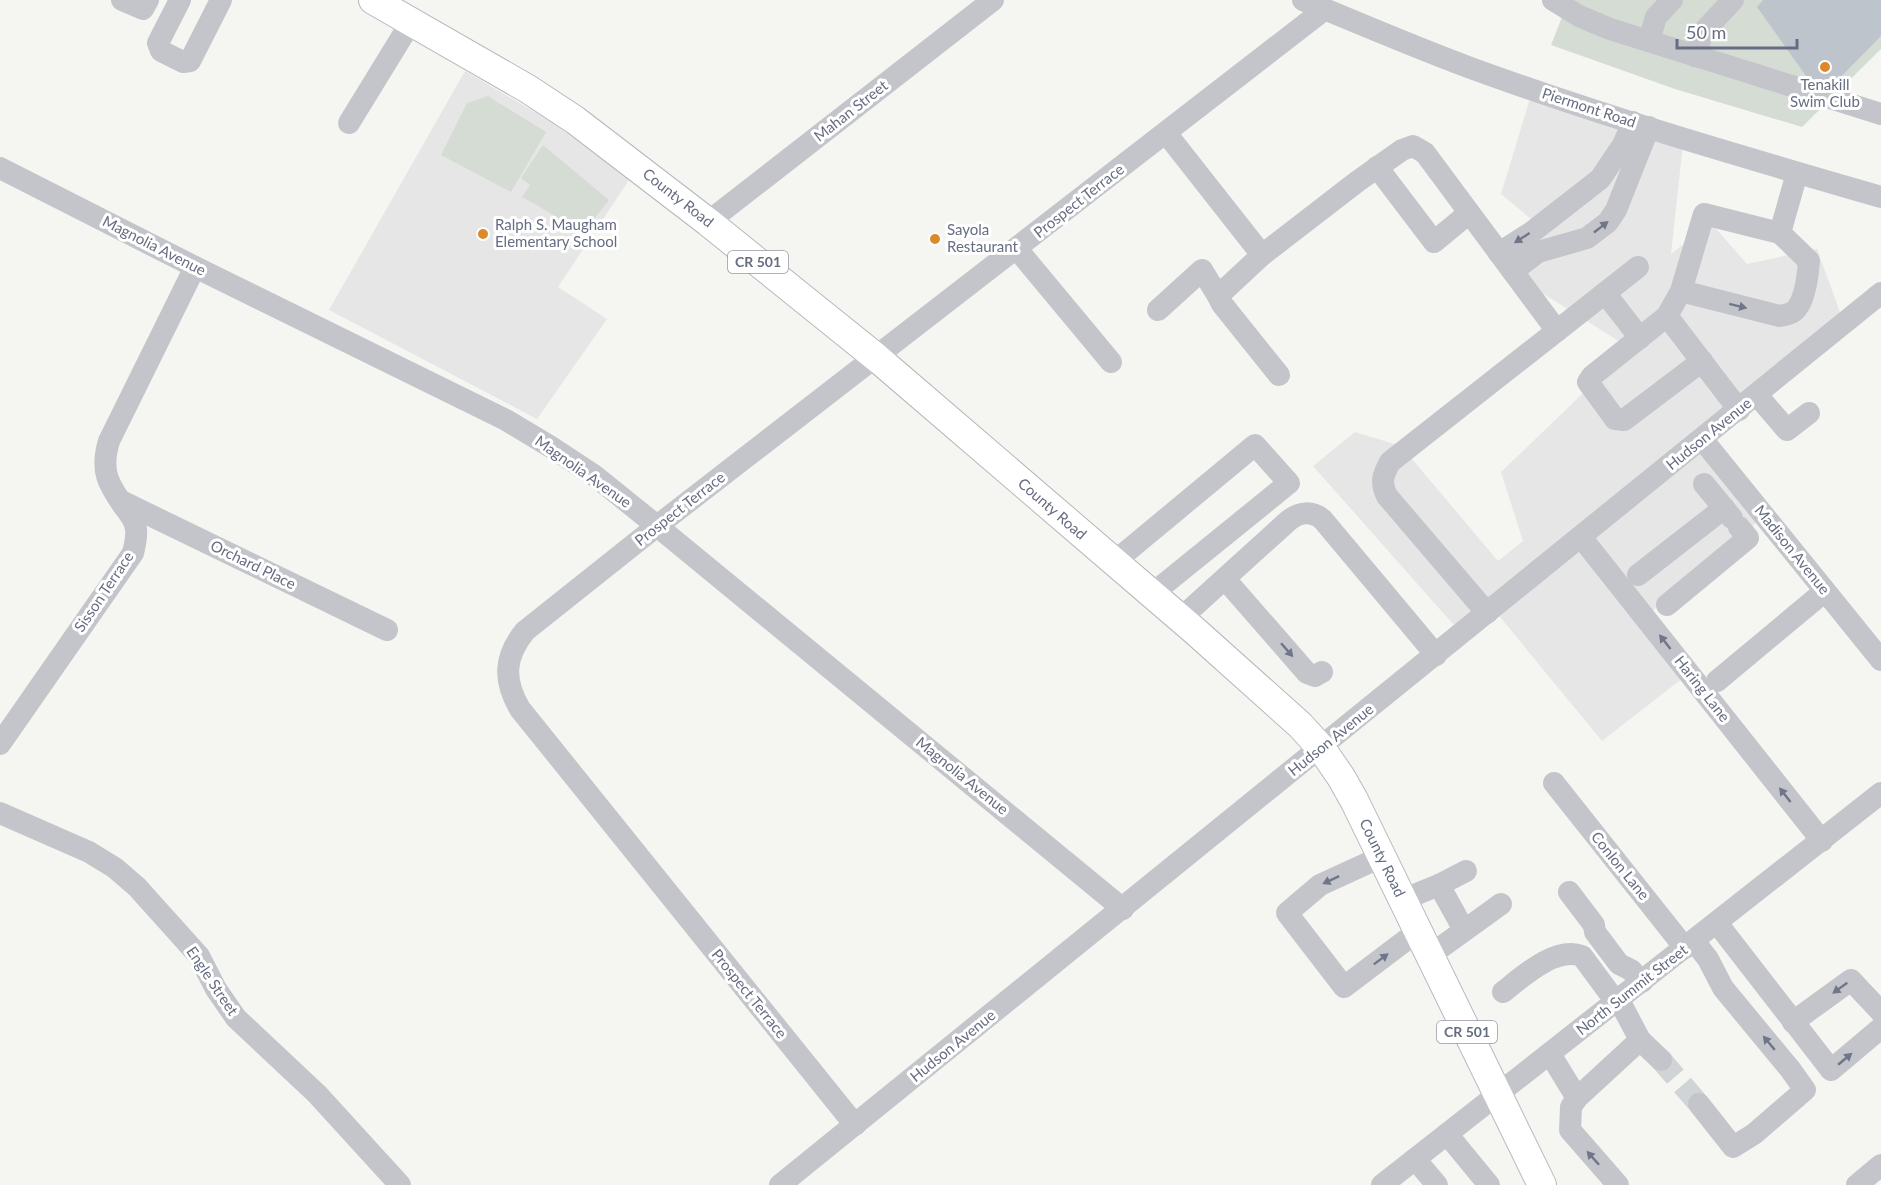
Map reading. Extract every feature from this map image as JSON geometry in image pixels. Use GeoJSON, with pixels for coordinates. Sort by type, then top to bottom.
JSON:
{"type":"FeatureCollection","features":[{"type":"Feature","properties":{"kind":"main road","name":"County Road"},"geometry":{"type":"LineString","coordinates":[[373,0],[528,89],[575,120],[708,222],[877,358],[1152,594],[1300,725],[1321,748],[1341,777],[1542,1185]]}},
{"type":"Feature","properties":{"kind":"street"},"geometry":{"type":"LineString","coordinates":[[122,0],[144,9],[148,0]]}},
{"type":"Feature","properties":{"kind":"street"},"geometry":{"type":"LineString","coordinates":[[180,0],[158,43],[161,51],[183,62],[190,60],[221,0]]}},
{"type":"Feature","properties":{"kind":"street","name":"Mahan Street"},"geometry":{"type":"LineString","coordinates":[[708,222],[993,0]]}},
{"type":"Feature","properties":{"kind":"street","name":"Piermont Road"},"geometry":{"type":"LineString","coordinates":[[1303,0],[1468,67],[1641,125],[1881,197]]}},
{"type":"Feature","properties":{"kind":"street"},"geometry":{"type":"LineString","coordinates":[[1553,0],[1579,16],[1610,29],[1881,114]]}},
{"type":"Feature","properties":{"kind":"street"},"geometry":{"type":"LineString","coordinates":[[1649,41],[1656,17],[1672,0]]}},
{"type":"Feature","properties":{"kind":"street"},"geometry":{"type":"LineString","coordinates":[[1695,56],[1703,32],[1733,0]]}},
{"type":"Feature","properties":{"kind":"street","name":"Prospect Terrace"},"geometry":{"type":"LineString","coordinates":[[855,1125],[512,697],[508,684],[509,662],[516,642],[525,631],[657,526],[1325,9]]}},
{"type":"Feature","properties":{"kind":"street"},"geometry":{"type":"LineString","coordinates":[[349,123],[411,22]]}},
{"type":"Feature","properties":{"kind":"street"},"geometry":{"type":"LineString","coordinates":[[1499,253],[1553,216],[1600,179],[1623,145],[1641,125]]}},
{"type":"Feature","properties":{"kind":"street"},"geometry":{"type":"LineString","coordinates":[[1513,272],[1538,252],[1587,238],[1608,222],[1616,210],[1641,125]]}},
{"type":"Feature","properties":{"kind":"street"},"geometry":{"type":"LineString","coordinates":[[1166,133],[1262,255]]}},
{"type":"Feature","properties":{"kind":"street"},"geometry":{"type":"LineString","coordinates":[[1218,296],[1262,255],[1377,167],[1402,150],[1413,146],[1425,153],[1557,331]]}},
{"type":"Feature","properties":{"kind":"street"},"geometry":{"type":"LineString","coordinates":[[1377,167],[1434,242],[1470,213]]}},
{"type":"Feature","properties":{"kind":"street","name":"Magnolia Avenue"},"geometry":{"type":"LineString","coordinates":[[0,168],[506,420],[551,447],[595,477],[657,526],[1123,909]]}},
{"type":"Feature","properties":{"kind":"street"},"geometry":{"type":"LineString","coordinates":[[1780,233],[1797,173]]}},
{"type":"Feature","properties":{"kind":"street"},"geometry":{"type":"LineString","coordinates":[[1681,291],[1780,316],[1791,314],[1798,307],[1808,276],[1809,261],[1780,233],[1704,214],[1681,291],[1667,316],[1592,376],[1588,382],[1614,419],[1624,420],[1702,361]]}},
{"type":"Feature","properties":{"kind":"street"},"geometry":{"type":"LineString","coordinates":[[1553,216],[1553,228],[1560,246]]}},
{"type":"Feature","properties":{"kind":"street"},"geometry":{"type":"LineString","coordinates":[[1017,249],[1112,362]]}},
{"type":"Feature","properties":{"kind":"street","name":"Sisson Terrace"},"geometry":{"type":"LineString","coordinates":[[0,744],[133,553],[136,528],[132,516],[109,484],[104,469],[105,454],[109,441],[195,267]]}},
{"type":"Feature","properties":{"kind":"street"},"geometry":{"type":"LineString","coordinates":[[1487,613],[1387,496],[1382,486],[1382,477],[1390,462],[1638,267]]}},
{"type":"Feature","properties":{"kind":"street"},"geometry":{"type":"LineString","coordinates":[[1158,310],[1202,270],[1222,304],[1279,375]]}},
{"type":"Feature","properties":{"kind":"street"},"geometry":{"type":"LineString","coordinates":[[1605,293],[1640,338]]}},
{"type":"Feature","properties":{"kind":"street","name":"Hudson Avenue"},"geometry":{"type":"LineString","coordinates":[[780,1185],[1702,439],[1877,305]]}},
{"type":"Feature","properties":{"kind":"street"},"geometry":{"type":"LineString","coordinates":[[1667,316],[1739,410]]}},
{"type":"Feature","properties":{"kind":"street"},"geometry":{"type":"LineString","coordinates":[[1757,395],[1787,430],[1809,413]]}},
{"type":"Feature","properties":{"kind":"street","name":"Madison Avenue"},"geometry":{"type":"LineString","coordinates":[[1702,439],[1825,591],[1876,645]]}},
{"type":"Feature","properties":{"kind":"street"},"geometry":{"type":"LineString","coordinates":[[1114,562],[1255,445],[1288,483],[1152,594]]}},
{"type":"Feature","properties":{"kind":"street"},"geometry":{"type":"LineString","coordinates":[[1667,605],[1748,538],[1704,484]]}},
{"type":"Feature","properties":{"kind":"street","name":"Orchard Place"},"geometry":{"type":"LineString","coordinates":[[120,500],[387,630]]}},
{"type":"Feature","properties":{"kind":"street"},"geometry":{"type":"LineString","coordinates":[[1638,575],[1724,508]]}},
{"type":"Feature","properties":{"kind":"street"},"geometry":{"type":"LineString","coordinates":[[1739,527],[1760,511]]}},
{"type":"Feature","properties":{"kind":"street"},"geometry":{"type":"LineString","coordinates":[[1180,619],[1295,515],[1310,513],[1318,515],[1436,655]]}},
{"type":"Feature","properties":{"kind":"street","name":"Haring Lane"},"geometry":{"type":"LineString","coordinates":[[1581,537],[1822,841]]}},
{"type":"Feature","properties":{"kind":"street"},"geometry":{"type":"LineString","coordinates":[[1225,579],[1262,609],[1306,673],[1315,676],[1322,672]]}},
{"type":"Feature","properties":{"kind":"street"},"geometry":{"type":"LineString","coordinates":[[1717,681],[1825,591]]}},
{"type":"Feature","properties":{"kind":"street","name":"Conlon Lane"},"geometry":{"type":"LineString","coordinates":[[1554,783],[1690,944],[1708,959],[1723,988],[1805,1089],[1754,1134],[1733,1147],[1699,1104]]}},
{"type":"Feature","properties":{"kind":"street","name":"North Summit Street"},"geometry":{"type":"LineString","coordinates":[[1384,1184],[1617,1001],[1637,976],[1690,944],[1881,793]]}},
{"type":"Feature","properties":{"kind":"street","name":"Engle Street"},"geometry":{"type":"LineString","coordinates":[[0,813],[89,852],[115,868],[137,887],[199,956],[216,989],[236,1018],[317,1094],[400,1185]]}},
{"type":"Feature","properties":{"kind":"street"},"geometry":{"type":"LineString","coordinates":[[1382,857],[1320,885],[1287,913],[1344,987],[1424,943],[1464,930],[1501,904]]}},
{"type":"Feature","properties":{"kind":"street"},"geometry":{"type":"LineString","coordinates":[[1402,900],[1466,871]]}},
{"type":"Feature","properties":{"kind":"street"},"geometry":{"type":"LineString","coordinates":[[1439,885],[1464,930]]}},
{"type":"Feature","properties":{"kind":"street"},"geometry":{"type":"LineString","coordinates":[[1569,892],[1619,964],[1637,976]]}},
{"type":"Feature","properties":{"kind":"street"},"geometry":{"type":"LineString","coordinates":[[1717,923],[1831,1070],[1881,1028]]}},
{"type":"Feature","properties":{"kind":"street"},"geometry":{"type":"LineString","coordinates":[[1503,992],[1543,962],[1572,953],[1582,956],[1617,1001],[1640,1040],[1661,1060]]}},
{"type":"Feature","properties":{"kind":"street"},"geometry":{"type":"LineString","coordinates":[[1793,1022],[1851,980],[1881,1012]]}},
{"type":"Feature","properties":{"kind":"street"},"geometry":{"type":"LineString","coordinates":[[1618,1185],[1570,1130],[1571,1107],[1577,1098],[1640,1040]]}},
{"type":"Feature","properties":{"kind":"street"},"geometry":{"type":"LineString","coordinates":[[1550,1054],[1577,1098]]}},
{"type":"Feature","properties":{"kind":"street"},"geometry":{"type":"LineString","coordinates":[[1447,1134],[1489,1185]]}},
{"type":"Feature","properties":{"kind":"street"},"geometry":{"type":"LineString","coordinates":[[1415,1159],[1437,1185]]}},
{"type":"Feature","properties":{"kind":"street"},"geometry":{"type":"LineString","coordinates":[[1857,1185],[1881,1165]]}},
{"type":"Feature","properties":{"kind":"shaded area"},"geometry":{"type":"Polygon","coordinates":[[[1546,0],[1881,0],[1881,49],[1802,127],[1675,89],[1551,45],[1562,17],[1546,0]]]}},
{"type":"Feature","properties":{"kind":"shaded area","name":"Tenakill Swim Club"},"geometry":{"type":"Polygon","coordinates":[[[1763,0],[1881,0],[1881,36],[1821,97],[1757,7],[1763,0]]]}},
{"type":"Feature","properties":{"kind":"shaded area","name":"Ralph S. Maugham Elementary School"},"geometry":{"type":"Polygon","coordinates":[[[465,71],[552,122],[629,180],[558,287],[607,319],[537,419],[329,310],[465,71]]]}},
{"type":"Feature","properties":{"kind":"shaded area"},"geometry":{"type":"Polygon","coordinates":[[[1532,92],[1683,144],[1671,254],[1711,223],[1747,264],[1817,249],[1845,326],[1700,442],[1763,517],[1645,617],[1688,674],[1602,741],[1491,606],[1460,632],[1313,466],[1355,432],[1401,446],[1498,561],[1523,541],[1501,472],[1630,348],[1507,271],[1537,224],[1501,194],[1532,92]]]}},
{"type":"Feature","properties":{"kind":"shaded area"},"geometry":{"type":"Polygon","coordinates":[[[488,96],[546,132],[511,192],[441,155],[467,103],[488,96]]]}},
{"type":"Feature","properties":{"kind":"shaded area"},"geometry":{"type":"Polygon","coordinates":[[[543,145],[609,200],[584,232],[522,197],[530,185],[521,178],[543,145]]]}},
{"type":"Feature","properties":{"kind":"tunnel"},"geometry":{"type":"LineString","coordinates":[[1661,1060],[1699,1104]]}},
{"type":"Feature","properties":{"kind":"place","name":"Tenakill Swim Club"},"geometry":{"type":"Point","coordinates":[1825,67]}},
{"type":"Feature","properties":{"kind":"place","name":"Ralph S. Maugham Elementary School"},"geometry":{"type":"Point","coordinates":[483,234]}},
{"type":"Feature","properties":{"kind":"place","name":"Sayola Restaurant"},"geometry":{"type":"Point","coordinates":[935,239]}}]}
